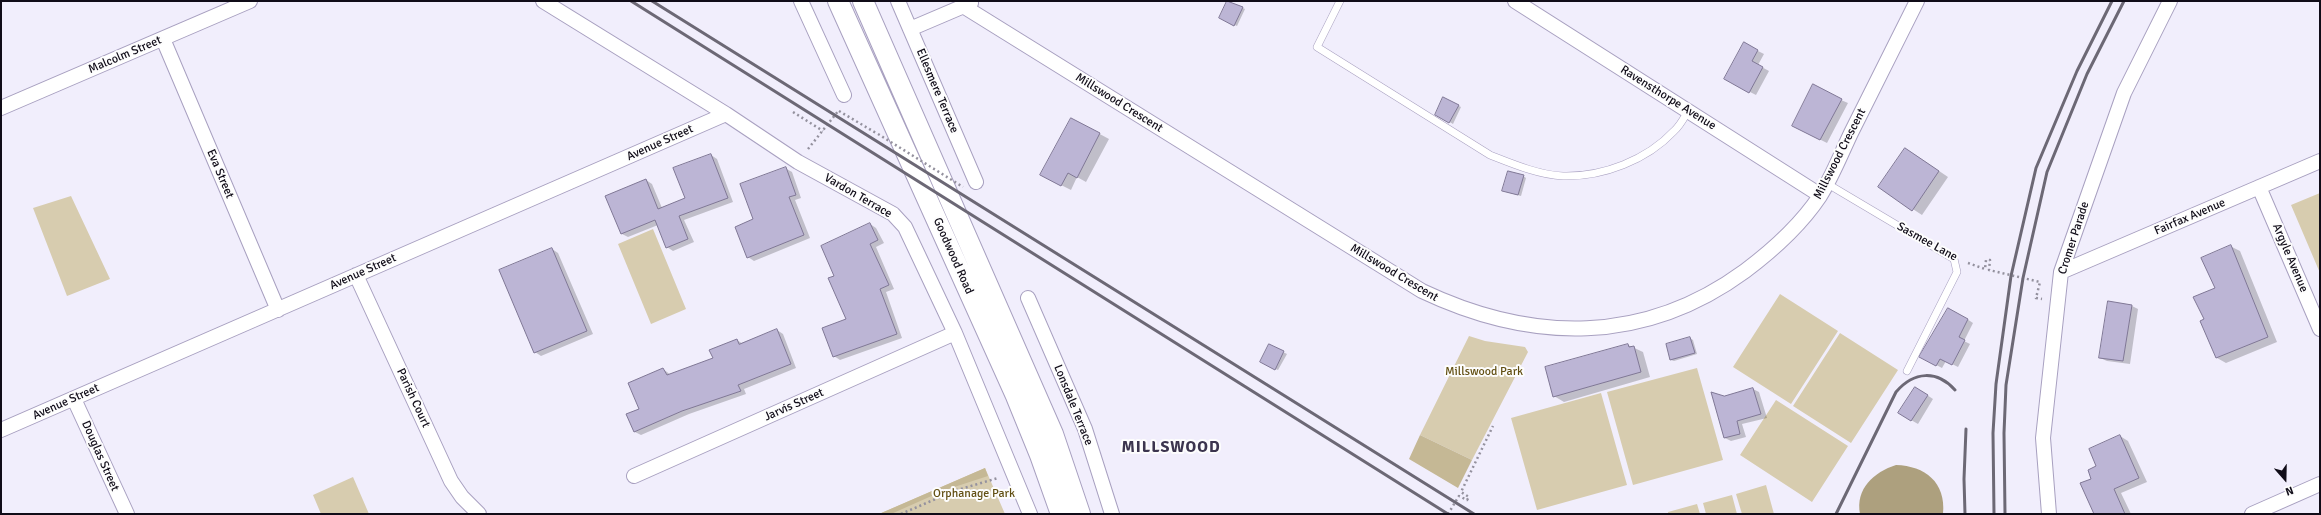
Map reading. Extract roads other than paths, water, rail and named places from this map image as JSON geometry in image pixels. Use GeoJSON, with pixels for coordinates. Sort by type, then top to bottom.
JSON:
{"type":"FeatureCollection","features":[{"type":"Feature","properties":{"kind":"main road","name":"Goodwood Road"},"geometry":{"type":"LineString","coordinates":[[838,1],[1016,396],[1040,455],[1061,514]]}},
{"type":"Feature","properties":{"kind":"main road","name":"Goodwood Road"},"geometry":{"type":"LineString","coordinates":[[863,1],[1053,434],[1080,514]]}},
{"type":"Feature","properties":{"kind":"street","name":"Malcolm Street"},"geometry":{"type":"LineString","coordinates":[[1,108],[250,1]]}},
{"type":"Feature","properties":{"kind":"street","name":"Vardon Terrace"},"geometry":{"type":"LineString","coordinates":[[543,1],[726,114],[798,162],[893,214],[905,227],[955,333],[1030,514]]}},
{"type":"Feature","properties":{"kind":"street"},"geometry":{"type":"LineString","coordinates":[[801,1],[844,95]]}},
{"type":"Feature","properties":{"kind":"street","name":"Ellesmere Terrace"},"geometry":{"type":"LineString","coordinates":[[898,1],[976,182]]}},
{"type":"Feature","properties":{"kind":"street","name":"Ravensthorpe Avenue"},"geometry":{"type":"LineString","coordinates":[[1515,1],[1688,111],[1823,189]]}},
{"type":"Feature","properties":{"kind":"street","name":"Millswood Crescent"},"geometry":{"type":"LineString","coordinates":[[969,3],[1422,292],[1477,315],[1508,322],[1544,328],[1596,328],[1630,322],[1688,306],[1720,289],[1756,263],[1782,241],[1823,189],[1916,1]]}},
{"type":"Feature","properties":{"kind":"street","name":"Cromer Parade"},"geometry":{"type":"LineString","coordinates":[[2049,514],[2043,438],[2061,272],[2124,93],[2170,1]]}},
{"type":"Feature","properties":{"kind":"street"},"geometry":{"type":"LineString","coordinates":[[910,29],[969,3]]}},
{"type":"Feature","properties":{"kind":"street","name":"Eva Street"},"geometry":{"type":"LineString","coordinates":[[163,38],[278,310]]}},
{"type":"Feature","properties":{"kind":"street","name":"Avenue Street"},"geometry":{"type":"LineString","coordinates":[[1,430],[726,114]]}},
{"type":"Feature","properties":{"kind":"street","name":"Fairfax Avenue"},"geometry":{"type":"LineString","coordinates":[[2061,272],[2320,161]]}},
{"type":"Feature","properties":{"kind":"street","name":"Argyle Avenue"},"geometry":{"type":"LineString","coordinates":[[2259,187],[2320,329]]}},
{"type":"Feature","properties":{"kind":"street","name":"Parish Court"},"geometry":{"type":"LineString","coordinates":[[356,275],[451,482],[462,498],[479,514]]}},
{"type":"Feature","properties":{"kind":"street","name":"Lonsdale Terrace"},"geometry":{"type":"LineString","coordinates":[[1028,298],[1085,429],[1112,514]]}},
{"type":"Feature","properties":{"kind":"street","name":"Jarvis Street"},"geometry":{"type":"LineString","coordinates":[[634,476],[955,333]]}},
{"type":"Feature","properties":{"kind":"street","name":"Douglas Street"},"geometry":{"type":"LineString","coordinates":[[74,398],[126,514]]}},
{"type":"Feature","properties":{"kind":"street"},"geometry":{"type":"LineString","coordinates":[[2252,514],[2320,484]]}},
{"type":"Feature","properties":{"kind":"lane"},"geometry":{"type":"LineString","coordinates":[[1340,1],[1318,47],[1490,155],[1508,162],[1563,176],[1586,175],[1603,171],[1624,165],[1646,153],[1675,131],[1688,111]]}},
{"type":"Feature","properties":{"kind":"lane","name":"Sasmee Lane"},"geometry":{"type":"LineString","coordinates":[[1823,189],[1954,259],[1957,272],[1907,372]]}},
{"type":"Feature","properties":{"kind":"railway"},"geometry":{"type":"LineString","coordinates":[[631,1],[1448,514]]}},
{"type":"Feature","properties":{"kind":"railway"},"geometry":{"type":"LineString","coordinates":[[652,1],[1474,514]]}},
{"type":"Feature","properties":{"kind":"railway"},"geometry":{"type":"LineString","coordinates":[[1994,514],[1993,433],[1996,384],[2011,276],[2036,168],[2077,71],[2112,1]]}},
{"type":"Feature","properties":{"kind":"railway"},"geometry":{"type":"LineString","coordinates":[[2005,514],[2004,433],[2006,385],[2023,278],[2047,172],[2087,74],[2124,1]]}},
{"type":"Feature","properties":{"kind":"railway"},"geometry":{"type":"LineString","coordinates":[[1836,514],[1896,392],[1910,380],[1926,376],[1933,376],[1941,379],[1955,390]]}},
{"type":"Feature","properties":{"kind":"railway"},"geometry":{"type":"LineString","coordinates":[[1965,514],[1964,479],[1966,429]]}},
{"type":"Feature","properties":{"kind":"district","name":"MILLSWOOD"},"geometry":{"type":"Point","coordinates":[1171,448]}},
{"type":"Feature","properties":{"kind":"park label","name":"Millswood Park"},"geometry":{"type":"Point","coordinates":[1484,372]}},
{"type":"Feature","properties":{"kind":"park label","name":"Orphanage Park"},"geometry":{"type":"Point","coordinates":[974,494]}}]}
